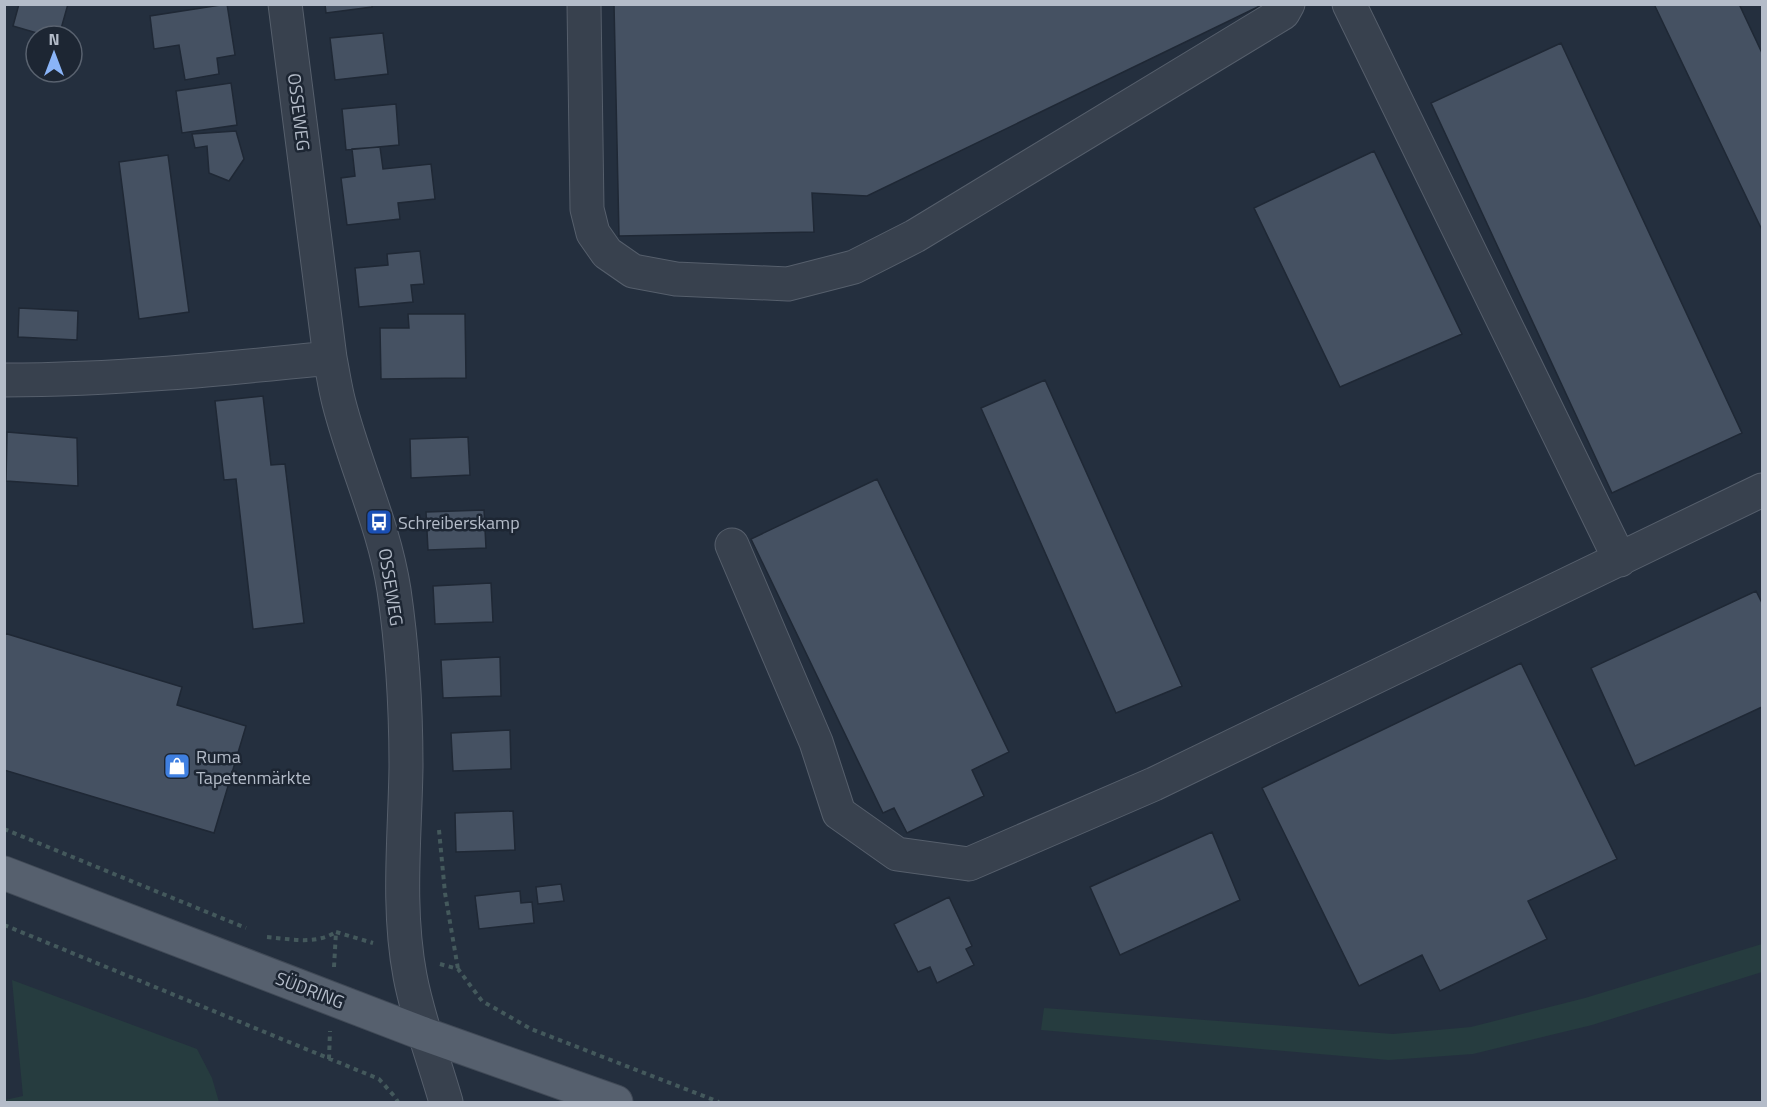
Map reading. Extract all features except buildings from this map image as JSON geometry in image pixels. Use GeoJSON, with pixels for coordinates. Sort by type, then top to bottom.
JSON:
{"type":"FeatureCollection","features":[{"type":"Feature","properties":{"kind":"main road","name":"SÜDRING"},"geometry":{"type":"LineString","coordinates":[[4,873],[424,1034],[616,1102]]}},
{"type":"Feature","properties":{"kind":"street","name":"OSSEWEG"},"geometry":{"type":"LineString","coordinates":[[285,4],[330,358],[339,402],[379,522],[394,590],[404,693],[406,766],[402,883],[407,954],[424,1034],[446,1102]]}},
{"type":"Feature","properties":{"kind":"street"},"geometry":{"type":"LineString","coordinates":[[584,4],[587,209],[593,233],[607,253],[633,271],[676,279],[788,284],[854,267],[915,236],[1283,13],[1288,4]]}},
{"type":"Feature","properties":{"kind":"street"},"geometry":{"type":"LineString","coordinates":[[1349,4],[1620,560]]}},
{"type":"Feature","properties":{"kind":"street"},"geometry":{"type":"LineString","coordinates":[[4,380],[177,374],[330,358]]}},
{"type":"Feature","properties":{"kind":"street"},"geometry":{"type":"LineString","coordinates":[[732,545],[816,742],[840,813],[897,854],[969,864],[1154,783],[1762,490]]}},
{"type":"Feature","properties":{"kind":"path"},"geometry":{"type":"LineString","coordinates":[[4,829],[256,932]]}},
{"type":"Feature","properties":{"kind":"path"},"geometry":{"type":"LineString","coordinates":[[4,925],[48,941],[379,1080],[398,1102]]}},
{"type":"Feature","properties":{"kind":"path"},"geometry":{"type":"LineString","coordinates":[[267,937],[306,941],[325,938],[336,932]]}},
{"type":"Feature","properties":{"kind":"path"},"geometry":{"type":"LineString","coordinates":[[407,954],[458,969],[482,1001],[531,1029],[719,1102]]}},
{"type":"Feature","properties":{"kind":"green space"},"geometry":{"type":"Polygon","coordinates":[[[1762,944],[1762,972],[1592,1025],[1473,1054],[1389,1060],[1041,1030],[1044,1008],[1393,1034],[1471,1027],[1585,998],[1762,944]]]}},
{"type":"Feature","properties":{"kind":"green space"},"geometry":{"type":"Polygon","coordinates":[[[12,980],[197,1049],[212,1078],[219,1102],[5,1102],[5,1100],[23,1096],[12,980]]]}},
{"type":"Feature","properties":{"kind":"place","name":"Schreiberskamp"},"geometry":{"type":"Point","coordinates":[379,522]}},
{"type":"Feature","properties":{"kind":"place","name":"Ruma Tapetenmärkte"},"geometry":{"type":"Point","coordinates":[177,766]}}]}
